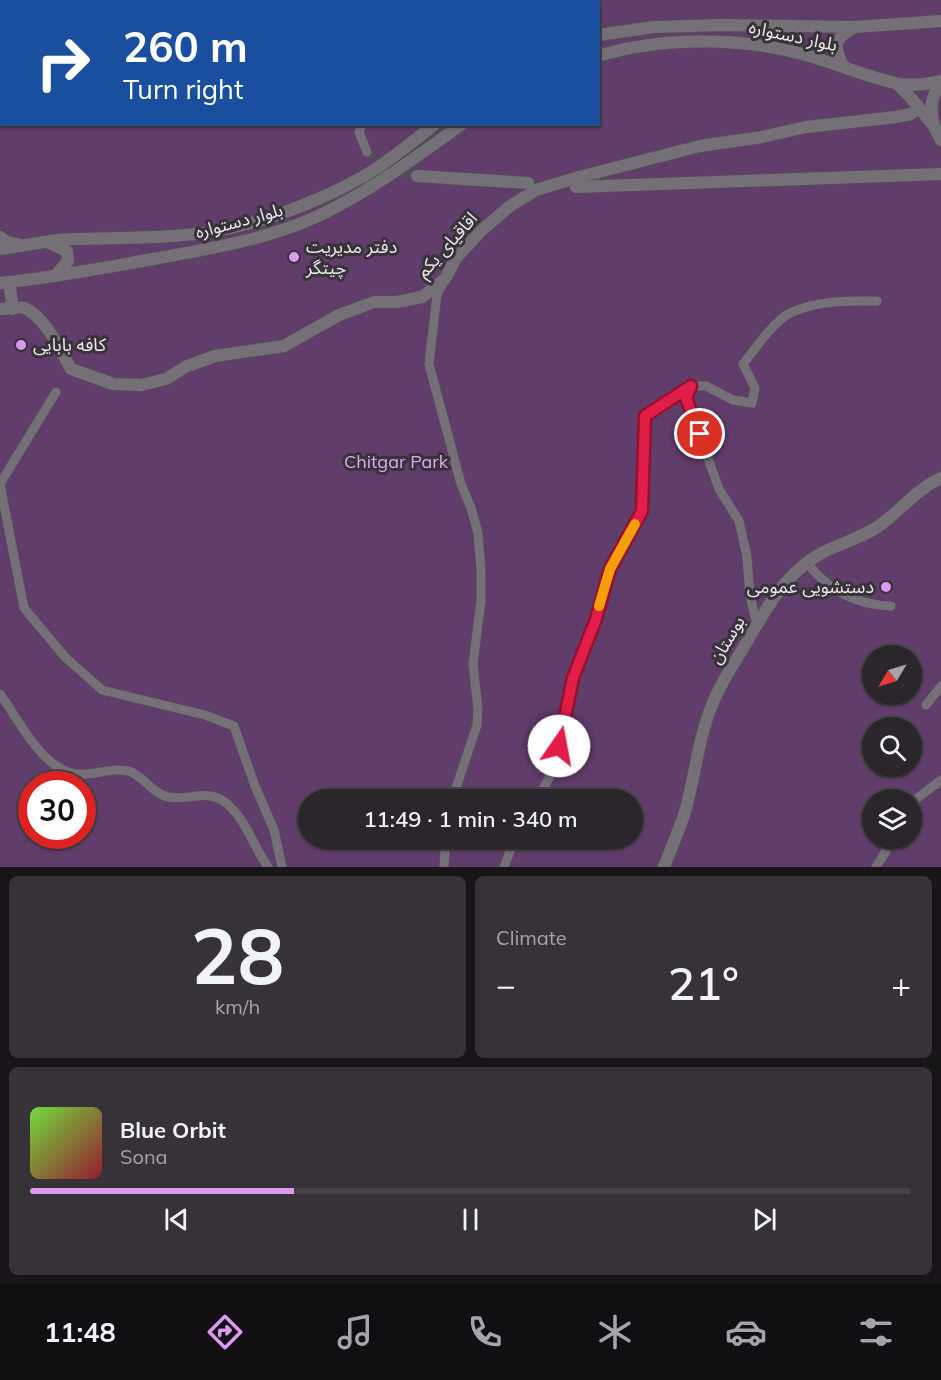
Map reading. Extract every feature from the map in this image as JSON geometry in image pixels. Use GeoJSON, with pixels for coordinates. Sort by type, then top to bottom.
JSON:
{"type":"FeatureCollection","features":[{"type":"Feature","properties":{"kind":"street","name":"بلوار دستواره"},"geometry":{"type":"LineString","coordinates":[[600,35],[654,27],[722,25],[854,27],[941,21]]}},
{"type":"Feature","properties":{"kind":"street"},"geometry":{"type":"LineString","coordinates":[[843,66],[836,51],[837,42],[842,34],[854,27]]}},
{"type":"Feature","properties":{"kind":"street","name":"بلوار دستواره"},"geometry":{"type":"LineString","coordinates":[[600,55],[658,45],[704,42],[748,43],[791,51],[897,84],[926,84],[941,81]]}},
{"type":"Feature","properties":{"kind":"street"},"geometry":{"type":"LineString","coordinates":[[934,126],[932,96],[941,81]]}},
{"type":"Feature","properties":{"kind":"street"},"geometry":{"type":"LineString","coordinates":[[897,84],[912,97],[918,108],[934,126],[941,140]]}},
{"type":"Feature","properties":{"kind":"street","name":"اقاقیای یکم"},"geometry":{"type":"LineString","coordinates":[[6,309],[22,306],[34,315],[52,335],[71,369],[113,384],[141,386],[166,379],[185,367],[215,356],[284,346],[339,315],[374,303],[397,302],[422,297],[445,279],[456,258],[481,231],[510,206],[536,190],[700,146],[762,137],[806,127],[911,114],[918,108]]}},
{"type":"Feature","properties":{"kind":"street"},"geometry":{"type":"LineString","coordinates":[[361,126],[359,132],[367,152]]}},
{"type":"Feature","properties":{"kind":"street","name":"بلوار دستواره"},"geometry":{"type":"LineString","coordinates":[[0,249],[70,239],[128,239],[184,235],[234,227],[274,216],[325,195],[376,169],[432,126]]}},
{"type":"Feature","properties":{"kind":"street","name":"بلوار دستواره"},"geometry":{"type":"LineString","coordinates":[[4,282],[55,276],[196,251],[279,231],[316,217],[390,177],[459,126]]}},
{"type":"Feature","properties":{"kind":"street"},"geometry":{"type":"LineString","coordinates":[[576,187],[941,174]]}},
{"type":"Feature","properties":{"kind":"street"},"geometry":{"type":"LineString","coordinates":[[417,176],[528,183]]}},
{"type":"Feature","properties":{"kind":"street"},"geometry":{"type":"LineString","coordinates":[[0,237],[5,242],[27,246]]}},
{"type":"Feature","properties":{"kind":"street"},"geometry":{"type":"LineString","coordinates":[[46,242],[67,251],[68,261],[55,276]]}},
{"type":"Feature","properties":{"kind":"street"},"geometry":{"type":"LineString","coordinates":[[445,279],[437,294],[429,364],[461,484],[478,533],[482,571],[478,641],[473,664],[478,710],[477,725],[456,789]]}},
{"type":"Feature","properties":{"kind":"street"},"geometry":{"type":"LineString","coordinates":[[4,282],[6,309]]}},
{"type":"Feature","properties":{"kind":"street"},"geometry":{"type":"LineString","coordinates":[[543,789],[554,769],[573,678],[596,619],[610,569],[642,511],[645,416],[691,386],[706,386],[733,400],[752,403],[755,388],[743,364],[772,329],[789,314],[815,305],[842,301],[877,301]]}},
{"type":"Feature","properties":{"kind":"street"},"geometry":{"type":"LineString","coordinates":[[691,386],[686,398],[719,489],[739,520],[747,557],[750,596],[757,625]]}},
{"type":"Feature","properties":{"kind":"street"},"geometry":{"type":"LineString","coordinates":[[56,392],[0,484],[24,608],[65,657],[102,690],[205,715],[234,726],[255,786],[274,830],[282,867]]}},
{"type":"Feature","properties":{"kind":"street","name":"بوستان"},"geometry":{"type":"LineString","coordinates":[[664,867],[685,811],[699,746],[711,706],[779,590],[807,562],[831,548],[859,538],[888,520],[907,501],[933,481],[941,478]]}},
{"type":"Feature","properties":{"kind":"street"},"geometry":{"type":"LineString","coordinates":[[807,562],[826,583],[849,597],[873,606],[891,606]]}},
{"type":"Feature","properties":{"kind":"street"},"geometry":{"type":"LineString","coordinates":[[926,705],[941,686]]}},
{"type":"Feature","properties":{"kind":"street"},"geometry":{"type":"LineString","coordinates":[[0,694],[38,751],[60,769],[77,774],[129,771],[166,797],[177,798],[204,794],[216,796],[237,815],[268,867]]}},
{"type":"Feature","properties":{"kind":"street"},"geometry":{"type":"LineString","coordinates":[[922,794],[941,780]]}},
{"type":"Feature","properties":{"kind":"street"},"geometry":{"type":"LineString","coordinates":[[444,867],[445,849]]}},
{"type":"Feature","properties":{"kind":"street"},"geometry":{"type":"LineString","coordinates":[[504,867],[511,849]]}},
{"type":"Feature","properties":{"kind":"street"},"geometry":{"type":"LineString","coordinates":[[876,867],[887,849]]}},
{"type":"Feature","properties":{"kind":"green space","name":"Chitgar Park"},"geometry":{"type":"Polygon","coordinates":[[[600,0],[941,0],[941,867],[0,867],[0,126],[600,126],[600,0]]]}},
{"type":"Feature","properties":{"kind":"tunnel"},"geometry":{"type":"LineString","coordinates":[[367,152],[388,170],[417,176]]}},
{"type":"Feature","properties":{"kind":"slow traffic"},"geometry":{"type":"LineString","coordinates":[[599,606],[610,569],[635,524]]}},
{"type":"Feature","properties":{"kind":"place","name":"دفتر مدیریت چیتگر"},"geometry":{"type":"Point","coordinates":[294,257]}},
{"type":"Feature","properties":{"kind":"place","name":"کافه بابایی"},"geometry":{"type":"Point","coordinates":[21,345]}},
{"type":"Feature","properties":{"kind":"place","name":"دستشویی عمومی"},"geometry":{"type":"Point","coordinates":[886,587]}},
{"type":"Feature","properties":{"kind":"route"},"geometry":{"type":"LineString","coordinates":[[559,746],[573,678],[596,619],[610,569],[642,511],[645,416],[691,386],[686,398],[700,434]]}}]}
